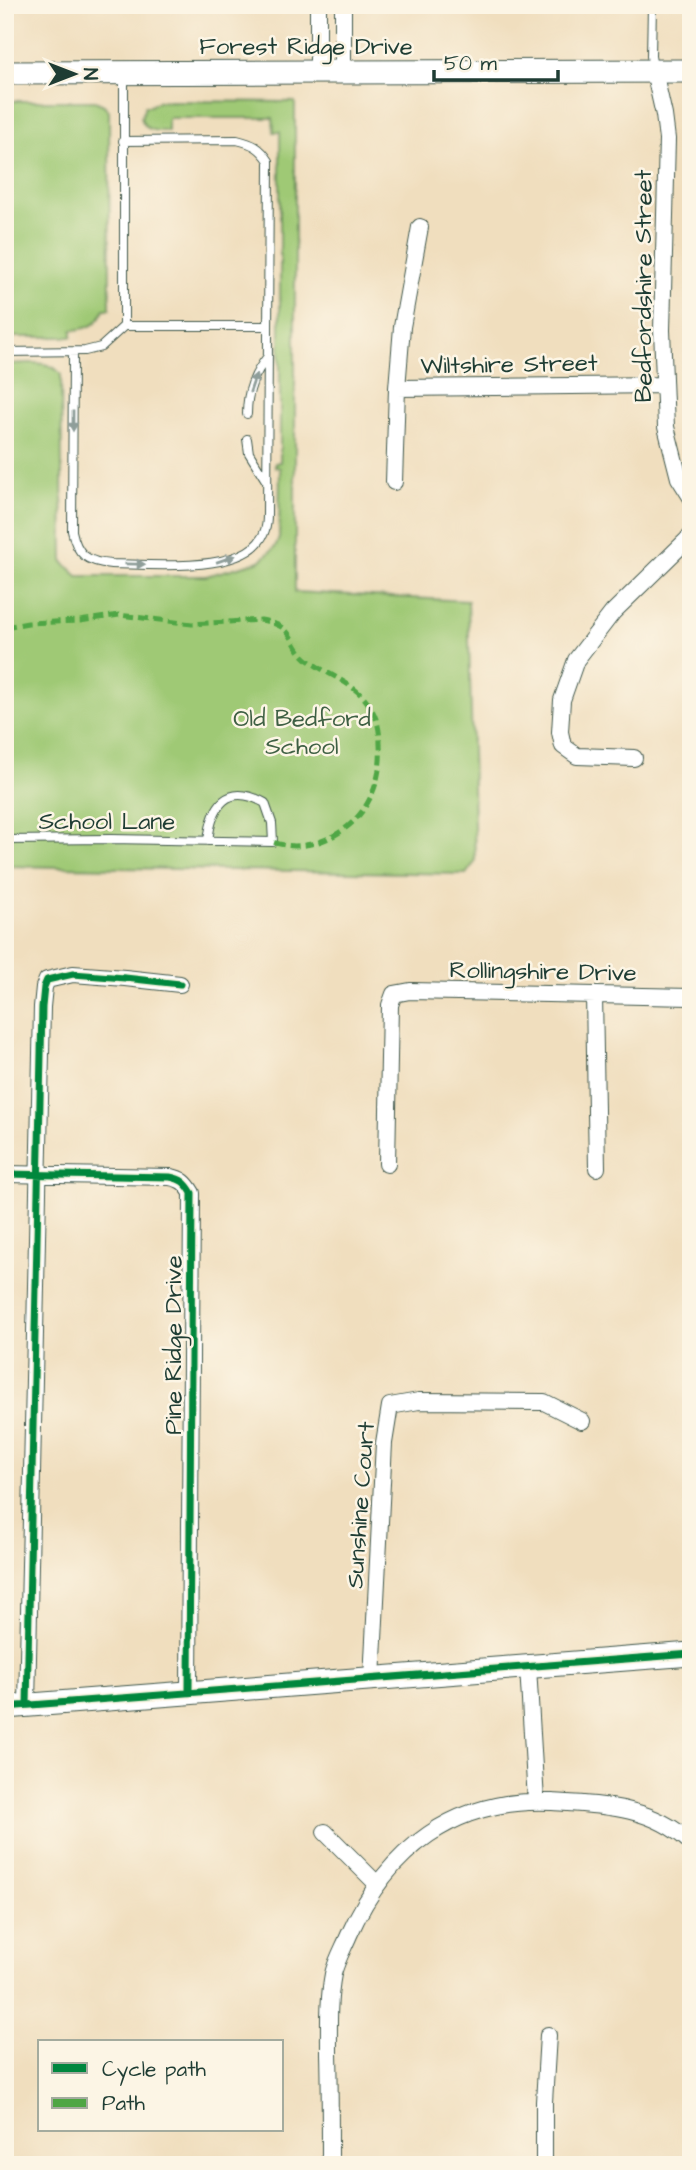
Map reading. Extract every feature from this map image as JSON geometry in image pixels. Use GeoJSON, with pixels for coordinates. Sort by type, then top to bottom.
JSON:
{"type":"FeatureCollection","features":[{"type":"Feature","properties":{"kind":"main road","name":"Forest Ridge Drive"},"geometry":{"type":"LineString","coordinates":[[5,73],[691,71]]}},
{"type":"Feature","properties":{"kind":"main road"},"geometry":{"type":"LineString","coordinates":[[16,1706],[691,1654]]}},
{"type":"Feature","properties":{"kind":"street"},"geometry":{"type":"LineString","coordinates":[[318,5],[318,72]]}},
{"type":"Feature","properties":{"kind":"street"},"geometry":{"type":"LineString","coordinates":[[343,5],[343,72]]}},
{"type":"Feature","properties":{"kind":"street","name":"Bedfordshire Street"},"geometry":{"type":"LineString","coordinates":[[654,71],[667,139],[662,330],[666,427],[679,478],[691,497]]}},
{"type":"Feature","properties":{"kind":"street"},"geometry":{"type":"LineString","coordinates":[[394,482],[402,327],[420,227]]}},
{"type":"Feature","properties":{"kind":"street","name":"Wiltshire Street"},"geometry":{"type":"LineString","coordinates":[[397,388],[664,385]]}},
{"type":"Feature","properties":{"kind":"street"},"geometry":{"type":"LineString","coordinates":[[634,758],[576,756],[563,746],[560,732],[562,700],[576,660],[613,612],[691,536]]}},
{"type":"Feature","properties":{"kind":"street"},"geometry":{"type":"LineString","coordinates":[[16,1706],[44,987],[47,980],[74,974],[180,985]]}},
{"type":"Feature","properties":{"kind":"street","name":"Rollingshire Drive"},"geometry":{"type":"LineString","coordinates":[[387,1164],[390,1005],[394,994],[410,992],[691,998]]}},
{"type":"Feature","properties":{"kind":"street"},"geometry":{"type":"LineString","coordinates":[[594,995],[597,1168]]}},
{"type":"Feature","properties":{"kind":"street","name":"Pine Ridge Drive"},"geometry":{"type":"LineString","coordinates":[[5,1174],[170,1177],[186,1183],[192,1193],[189,1691]]}},
{"type":"Feature","properties":{"kind":"street","name":"Sunshine Court"},"geometry":{"type":"LineString","coordinates":[[372,1679],[384,1443],[390,1406],[419,1401],[544,1402],[582,1421]]}},
{"type":"Feature","properties":{"kind":"street"},"geometry":{"type":"LineString","coordinates":[[528,1667],[536,1801]]}},
{"type":"Feature","properties":{"kind":"street"},"geometry":{"type":"LineString","coordinates":[[330,2165],[329,1999],[334,1971],[359,1912],[377,1884],[404,1854],[421,1839],[463,1815],[499,1804],[536,1801],[606,1805],[635,1811],[665,1822],[691,1843]]}},
{"type":"Feature","properties":{"kind":"street"},"geometry":{"type":"LineString","coordinates":[[325,1832],[377,1884]]}},
{"type":"Feature","properties":{"kind":"street"},"geometry":{"type":"LineString","coordinates":[[544,2165],[548,2035]]}},
{"type":"Feature","properties":{"kind":"lane"},"geometry":{"type":"LineString","coordinates":[[652,5],[651,56],[654,71]]}},
{"type":"Feature","properties":{"kind":"lane"},"geometry":{"type":"LineString","coordinates":[[124,73],[124,326]]}},
{"type":"Feature","properties":{"kind":"lane"},"geometry":{"type":"LineString","coordinates":[[73,353],[72,531],[75,544],[82,555],[97,563],[208,565],[234,558],[256,545],[265,532],[267,482],[269,161],[261,148],[237,140],[123,141]]}},
{"type":"Feature","properties":{"kind":"lane"},"geometry":{"type":"LineString","coordinates":[[5,352],[73,353],[101,347],[124,326],[268,326]]}},
{"type":"Feature","properties":{"kind":"lane"},"geometry":{"type":"LineString","coordinates":[[247,414],[251,383],[268,356]]}},
{"type":"Feature","properties":{"kind":"lane"},"geometry":{"type":"LineString","coordinates":[[247,439],[249,453],[267,482]]}},
{"type":"Feature","properties":{"kind":"lane","name":"School Lane"},"geometry":{"type":"LineString","coordinates":[[5,840],[272,842],[272,823],[265,803],[239,795],[220,802],[214,810],[208,841]]}},
{"type":"Feature","properties":{"kind":"green space"},"geometry":{"type":"Polygon","coordinates":[[[5,101],[95,101],[109,111],[110,309],[104,309],[92,325],[72,330],[72,337],[5,337],[5,101]]]}},
{"type":"Feature","properties":{"kind":"green space","name":"Old Bedford School"},"geometry":{"type":"Polygon","coordinates":[[[158,101],[295,102],[295,592],[468,601],[475,862],[466,874],[5,866],[5,364],[44,364],[51,366],[61,375],[63,562],[78,576],[206,576],[260,561],[275,547],[279,538],[280,468],[275,467],[275,463],[280,462],[280,132],[274,132],[273,118],[168,118],[168,131],[152,130],[141,118],[145,106],[158,101]]]}},
{"type":"Feature","properties":{"kind":"marked path"},"geometry":{"type":"LineString","coordinates":[[5,627],[119,615],[192,624],[261,620],[287,631],[301,654],[351,686],[365,699],[378,726],[380,762],[373,793],[356,819],[345,829],[331,837],[299,846],[273,842]]}},
{"type":"Feature","properties":{"kind":"cycle path"},"geometry":{"type":"LineString","coordinates":[[27,1705],[44,987],[47,980],[73,974],[180,984]]}},
{"type":"Feature","properties":{"kind":"cycle path"},"geometry":{"type":"LineString","coordinates":[[5,1174],[170,1177],[183,1182],[192,1193],[189,1691]]}},
{"type":"Feature","properties":{"kind":"cycle path"},"geometry":{"type":"LineString","coordinates":[[5,1707],[691,1654]]}}]}
